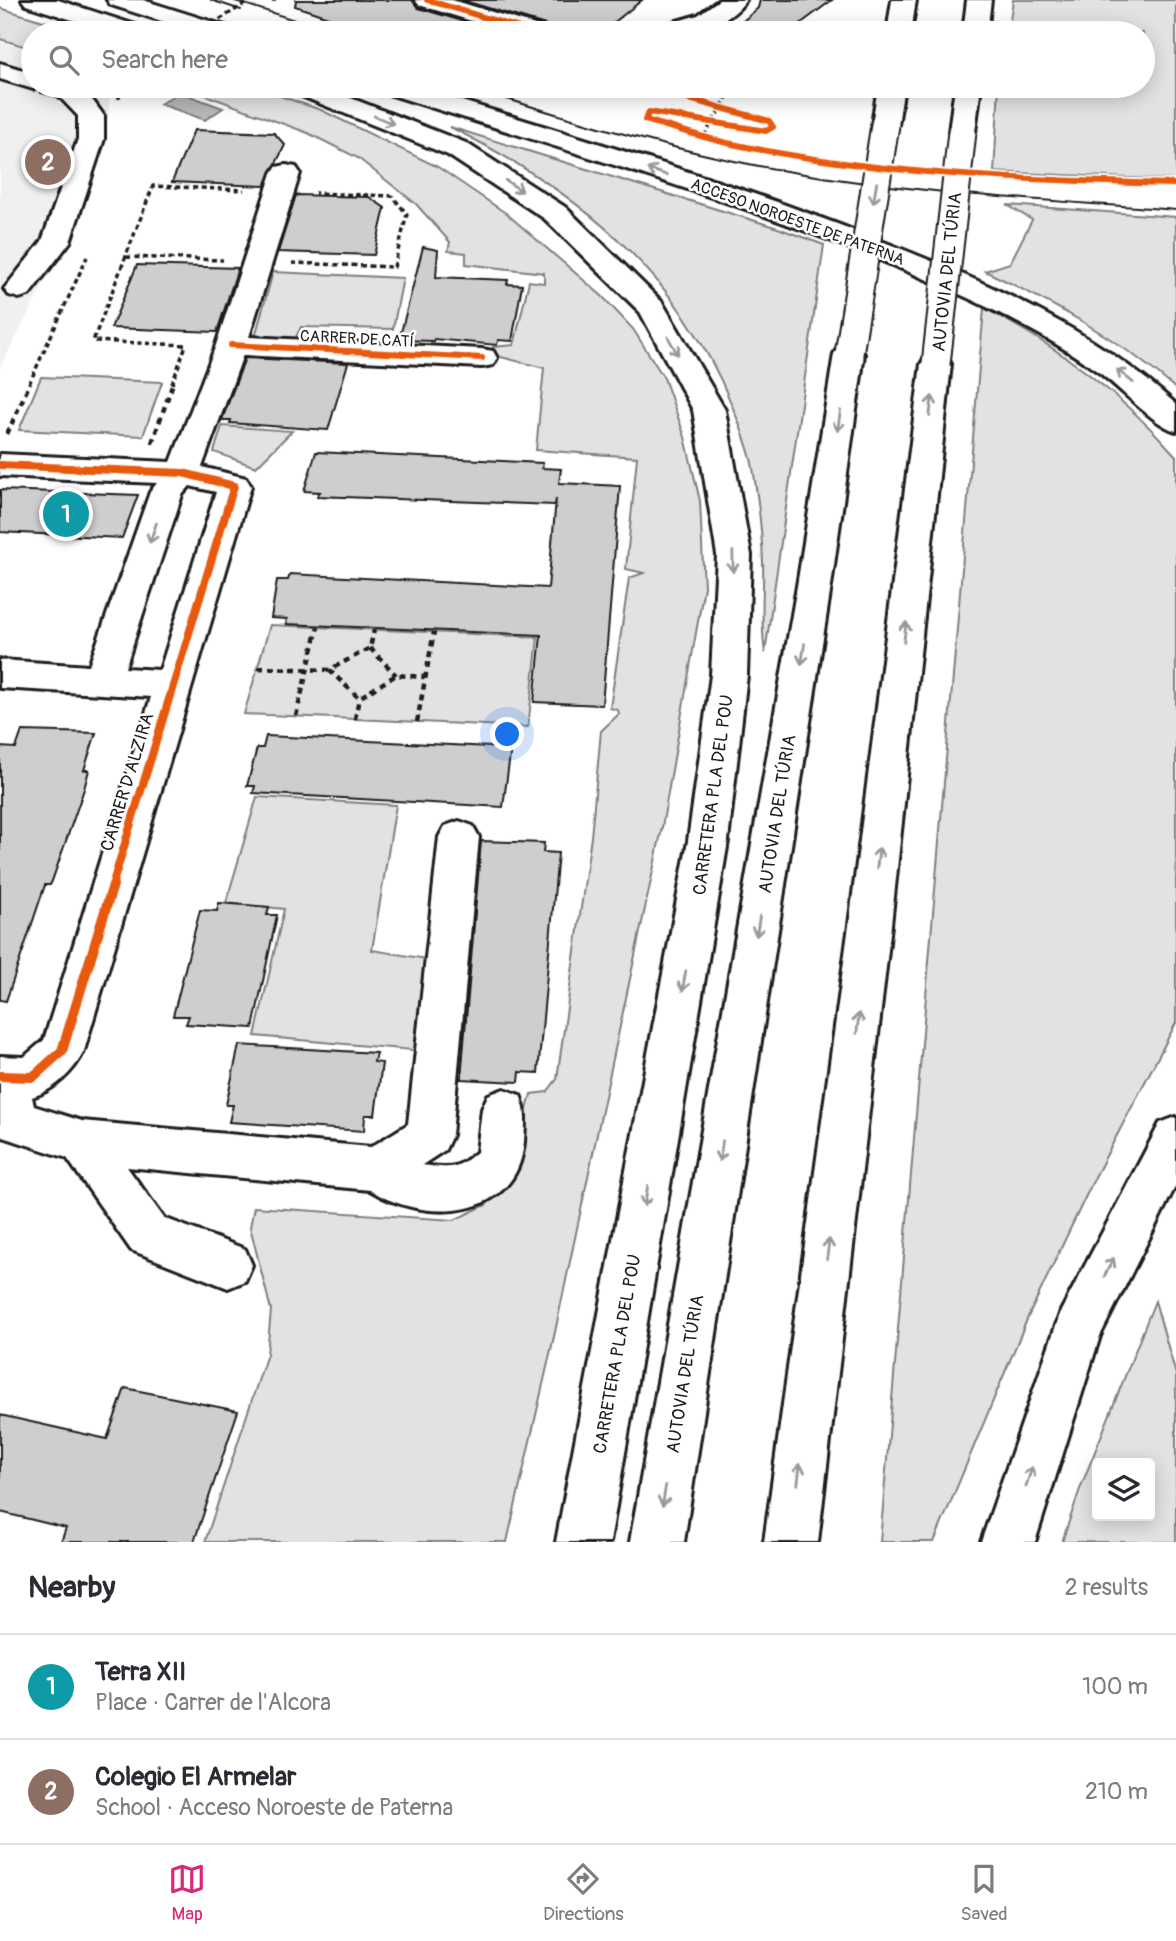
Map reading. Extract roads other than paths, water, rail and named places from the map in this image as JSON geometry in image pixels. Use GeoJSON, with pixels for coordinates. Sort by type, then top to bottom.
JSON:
{"type":"FeatureCollection","features":[{"type":"Feature","properties":{"kind":"main road"},"geometry":{"type":"LineString","coordinates":[[34,0],[99,21]]}},
{"type":"Feature","properties":{"kind":"main road"},"geometry":{"type":"LineString","coordinates":[[118,0],[185,21]]}},
{"type":"Feature","properties":{"kind":"main road"},"geometry":{"type":"LineString","coordinates":[[427,0],[496,21]]}},
{"type":"Feature","properties":{"kind":"main road"},"geometry":{"type":"LineString","coordinates":[[704,21],[734,0]]}},
{"type":"Feature","properties":{"kind":"main road"},"geometry":{"type":"LineString","coordinates":[[901,21],[904,0]]}},
{"type":"Feature","properties":{"kind":"main road"},"geometry":{"type":"LineString","coordinates":[[976,21],[979,0]]}},
{"type":"Feature","properties":{"kind":"main road"},"geometry":{"type":"LineString","coordinates":[[0,71],[21,77]]}},
{"type":"Feature","properties":{"kind":"main road"},"geometry":{"type":"LineString","coordinates":[[19,289],[56,242],[91,139],[91,116],[76,98]]}},
{"type":"Feature","properties":{"kind":"main road","name":"CARRETERA PLA DEL POU"},"geometry":{"type":"LineString","coordinates":[[328,98],[457,149],[555,213],[652,308],[709,410],[734,555],[729,675],[708,841],[583,1542]]}},
{"type":"Feature","properties":{"kind":"main road","name":"ACCESO NOROESTE DE PATERNA"},"geometry":{"type":"LineString","coordinates":[[426,98],[745,200],[825,228],[982,291],[1063,334],[1103,360],[1159,404],[1176,421]]}},
{"type":"Feature","properties":{"kind":"main road","name":"AUTOVIA DEL TÚRIA"},"geometry":{"type":"LineString","coordinates":[[657,1542],[814,586],[889,98]]}},
{"type":"Feature","properties":{"kind":"main road","name":"AUTOVIA DEL TÚRIA"},"geometry":{"type":"LineString","coordinates":[[791,1542],[870,925],[966,98]]}},
{"type":"Feature","properties":{"kind":"main road"},"geometry":{"type":"LineString","coordinates":[[103,680],[167,492],[183,473],[231,345],[286,173]]}},
{"type":"Feature","properties":{"kind":"main road","name":"CARRER DE CATÍ"},"geometry":{"type":"LineString","coordinates":[[231,345],[482,358]]}},
{"type":"Feature","properties":{"kind":"main road"},"geometry":{"type":"LineString","coordinates":[[4,450],[183,473]]}},
{"type":"Feature","properties":{"kind":"main road","name":"CARRER D'ALZIRA"},"geometry":{"type":"LineString","coordinates":[[12,1076],[62,1051],[234,486],[183,473]]}},
{"type":"Feature","properties":{"kind":"main road"},"geometry":{"type":"LineString","coordinates":[[0,674],[173,685]]}},
{"type":"Feature","properties":{"kind":"main road"},"geometry":{"type":"LineString","coordinates":[[377,1169],[429,1135],[459,837]]}},
{"type":"Feature","properties":{"kind":"main road"},"geometry":{"type":"LineString","coordinates":[[12,1076],[16,1121],[82,1142],[377,1169],[403,1185],[452,1190],[474,1184],[499,1162],[504,1109]]}},
{"type":"Feature","properties":{"kind":"main road"},"geometry":{"type":"LineString","coordinates":[[1007,1542],[1078,1328],[1176,1138]]}},
{"type":"Feature","properties":{"kind":"main road"},"geometry":{"type":"LineString","coordinates":[[82,1142],[148,1234],[228,1265]]}},
{"type":"Feature","properties":{"kind":"tram line"},"geometry":{"type":"LineString","coordinates":[[211,0],[241,10]]}},
{"type":"Feature","properties":{"kind":"tram line"},"geometry":{"type":"LineString","coordinates":[[232,0],[298,21]]}},
{"type":"Feature","properties":{"kind":"tram line"},"geometry":{"type":"LineString","coordinates":[[505,98],[619,133],[775,169],[925,190],[1176,210]]}},
{"type":"Feature","properties":{"kind":"place","name":"Colegio El Armelar"},"geometry":{"type":"Point","coordinates":[48,162]}},
{"type":"Feature","properties":{"kind":"place","name":"Terra XII"},"geometry":{"type":"Point","coordinates":[66,514]}}]}
